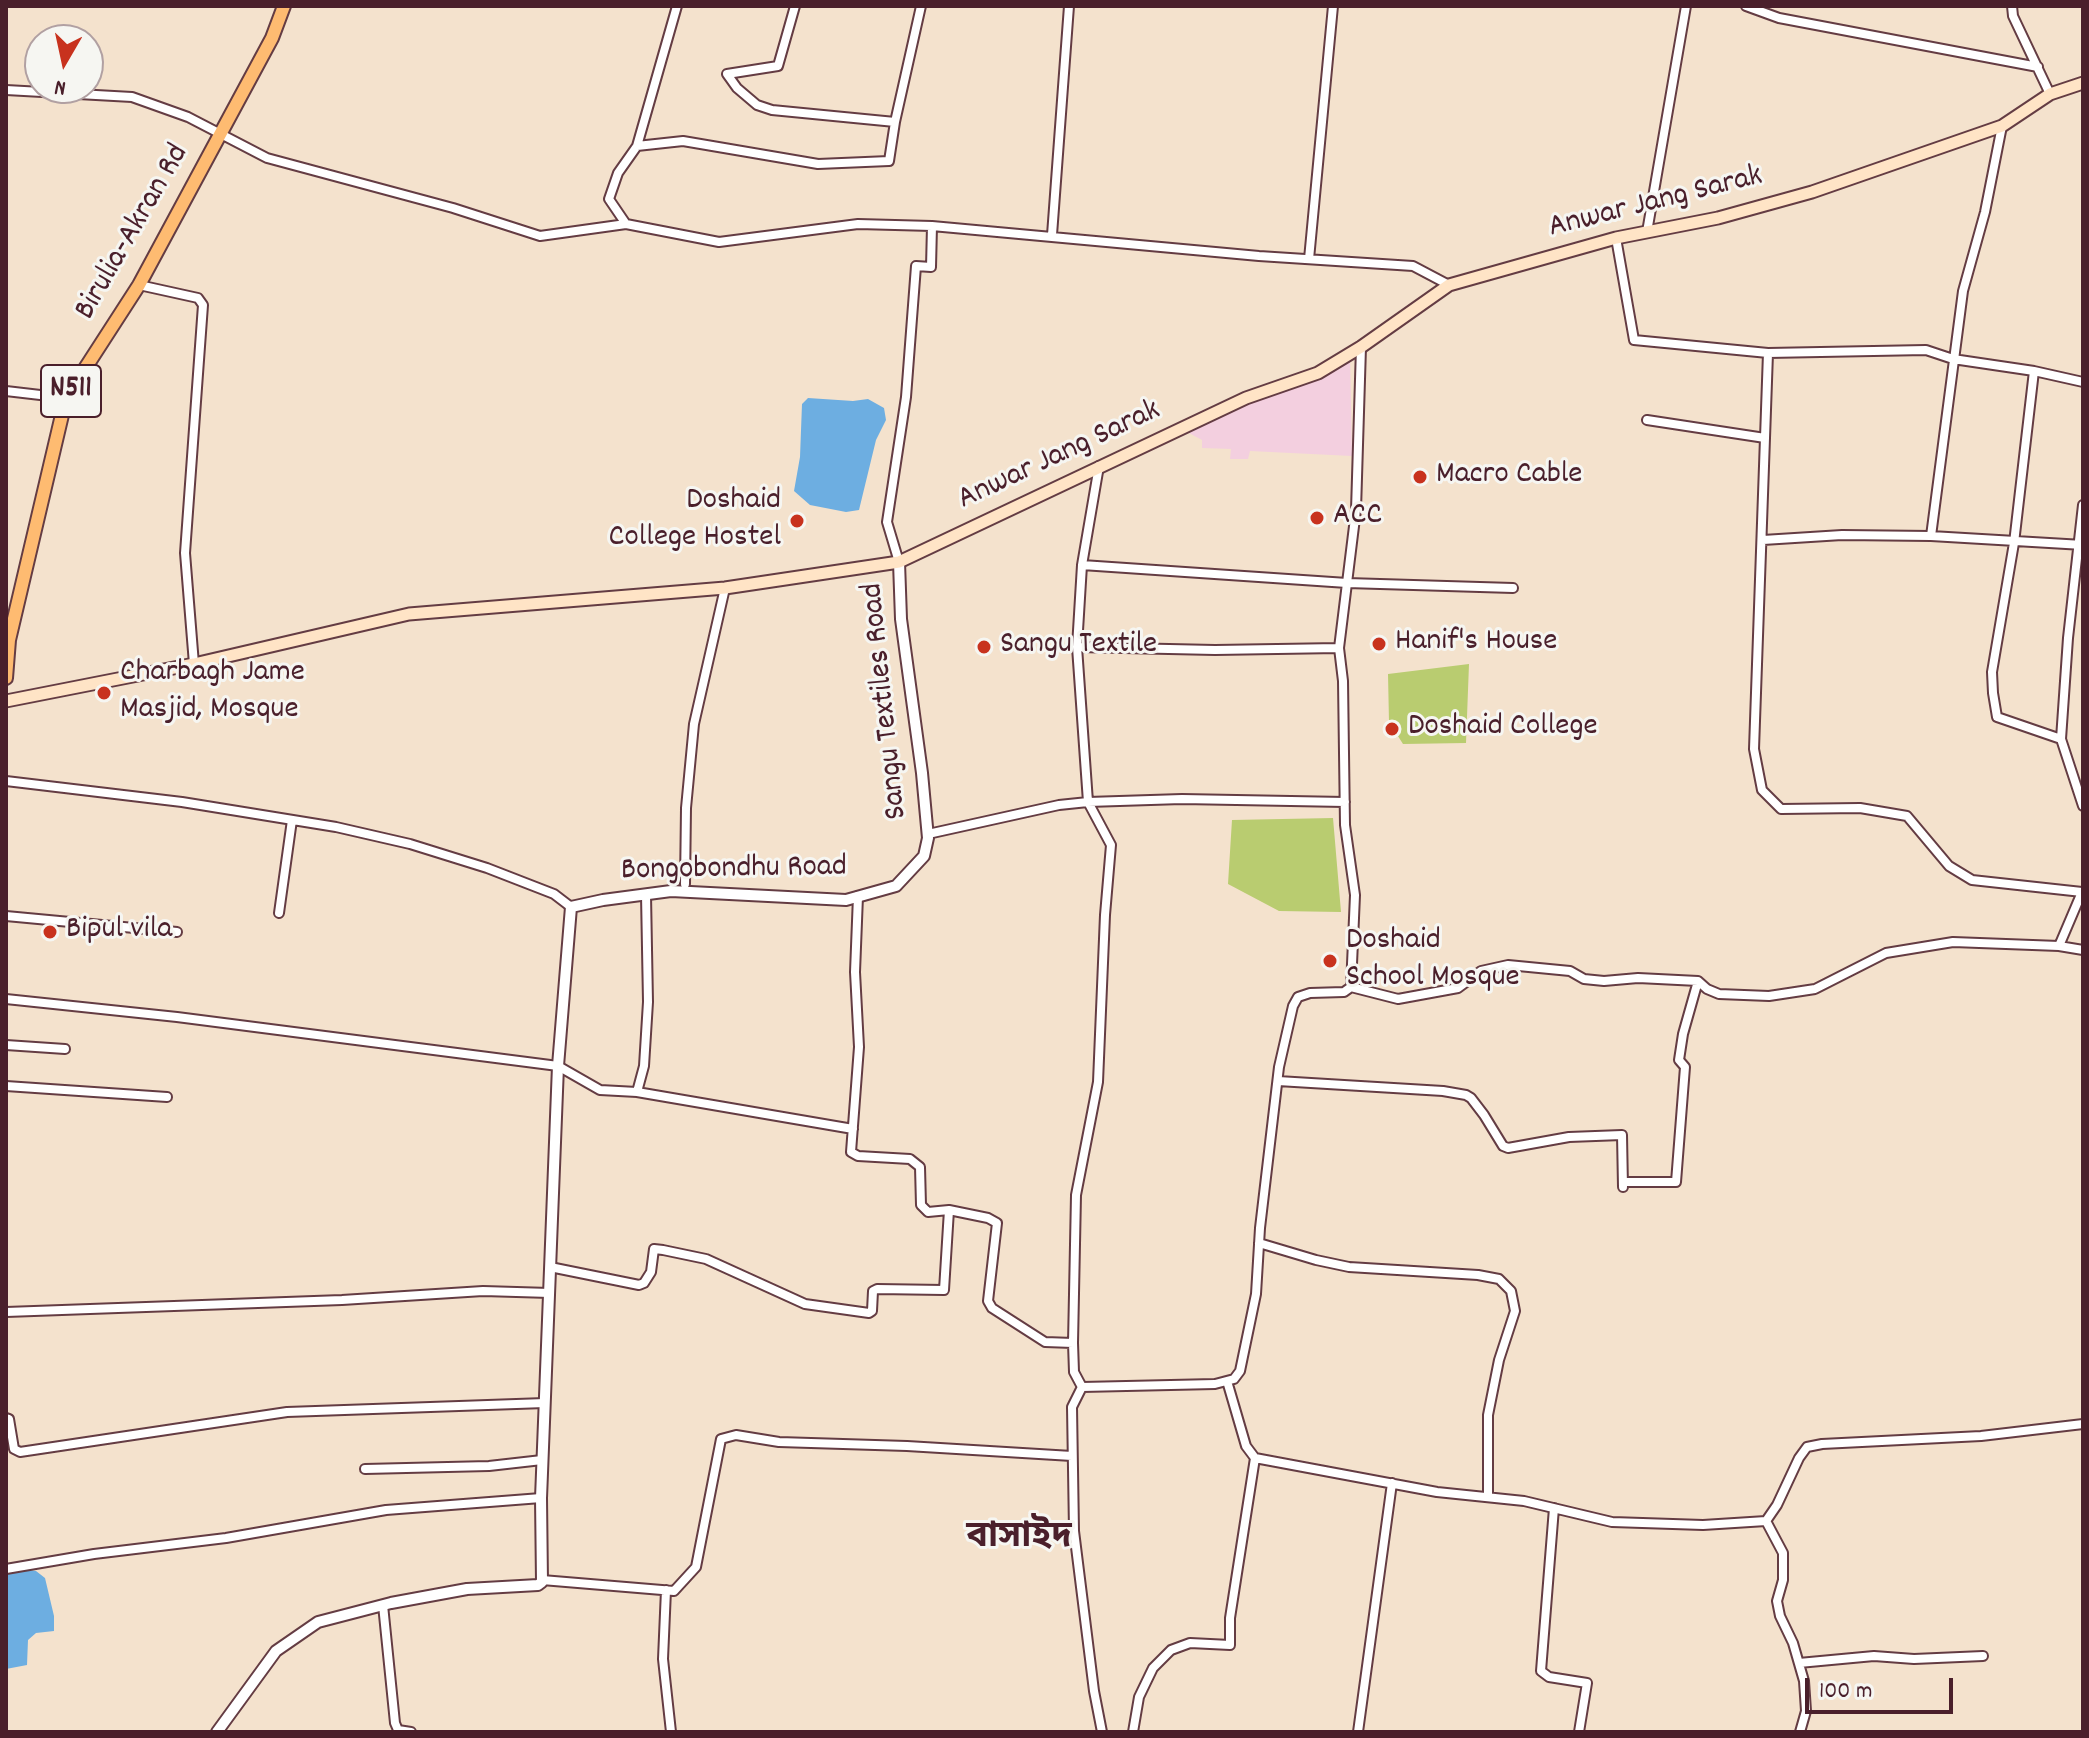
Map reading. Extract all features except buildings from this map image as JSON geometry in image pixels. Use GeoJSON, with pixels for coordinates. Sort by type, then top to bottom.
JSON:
{"type":"FeatureCollection","features":[{"type":"Feature","properties":{"kind":"highway","name":"Birulia-Akran Rd"},"geometry":{"type":"LineString","coordinates":[[6,678],[9,640],[66,398],[139,285],[272,38],[284,6]]}},
{"type":"Feature","properties":{"kind":"main road","name":"Anwar Jang Sarak"},"geometry":{"type":"LineString","coordinates":[[6,701],[194,664],[409,614],[725,588],[899,562],[1246,398],[1318,373],[1449,285],[1616,238],[1718,218],[1812,192],[2002,126],[2050,94],[2083,83]]}},
{"type":"Feature","properties":{"kind":"street"},"geometry":{"type":"LineString","coordinates":[[626,224],[609,199],[618,173],[637,146],[677,6]]}},
{"type":"Feature","properties":{"kind":"street"},"geometry":{"type":"LineString","coordinates":[[795,6],[778,66],[727,74],[737,88],[757,105],[772,110],[895,122]]}},
{"type":"Feature","properties":{"kind":"street"},"geometry":{"type":"LineString","coordinates":[[637,146],[683,141],[818,164],[889,161],[921,6]]}},
{"type":"Feature","properties":{"kind":"street"},"geometry":{"type":"LineString","coordinates":[[1052,235],[1069,6]]}},
{"type":"Feature","properties":{"kind":"street"},"geometry":{"type":"LineString","coordinates":[[1309,259],[1333,6]]}},
{"type":"Feature","properties":{"kind":"street"},"geometry":{"type":"LineString","coordinates":[[1647,232],[1686,6]]}},
{"type":"Feature","properties":{"kind":"street"},"geometry":{"type":"LineString","coordinates":[[1746,6],[1779,18],[2038,67]]}},
{"type":"Feature","properties":{"kind":"street"},"geometry":{"type":"LineString","coordinates":[[2012,6],[2013,16],[2050,94]]}},
{"type":"Feature","properties":{"kind":"street"},"geometry":{"type":"LineString","coordinates":[[6,90],[132,97],[188,117],[267,158],[453,208],[540,236],[626,224],[719,242],[858,224],[932,226],[1413,266],[1449,285]]}},
{"type":"Feature","properties":{"kind":"street"},"geometry":{"type":"LineString","coordinates":[[1931,536],[1963,291],[1985,212],[2002,126]]}},
{"type":"Feature","properties":{"kind":"street"},"geometry":{"type":"LineString","coordinates":[[899,562],[887,522],[906,397],[916,266],[931,267],[932,226]]}},
{"type":"Feature","properties":{"kind":"street"},"geometry":{"type":"LineString","coordinates":[[1616,238],[1634,340],[1768,353],[1926,350],[1953,359],[2083,382]]}},
{"type":"Feature","properties":{"kind":"street"},"geometry":{"type":"LineString","coordinates":[[139,285],[198,298],[203,305],[185,553],[194,664]]}},
{"type":"Feature","properties":{"kind":"street"},"geometry":{"type":"LineString","coordinates":[[1351,987],[1355,895],[1345,802],[1343,681],[1339,648],[1359,468],[1361,347]]}},
{"type":"Feature","properties":{"kind":"street"},"geometry":{"type":"LineString","coordinates":[[1768,353],[1754,749],[1762,790],[1781,809],[1860,808],[1907,816],[1949,866],[1972,880],[2082,892]]}},
{"type":"Feature","properties":{"kind":"street"},"geometry":{"type":"LineString","coordinates":[[2034,371],[2014,543],[1992,672],[1997,717],[2061,739]]}},
{"type":"Feature","properties":{"kind":"street"},"geometry":{"type":"LineString","coordinates":[[6,391],[66,398]]}},
{"type":"Feature","properties":{"kind":"street"},"geometry":{"type":"LineString","coordinates":[[1647,420],[1765,438]]}},
{"type":"Feature","properties":{"kind":"street"},"geometry":{"type":"LineString","coordinates":[[1082,1387],[1074,1372],[1073,1343],[1076,1195],[1098,1082],[1111,845],[1088,802],[1077,647],[1082,565],[1099,466]]}},
{"type":"Feature","properties":{"kind":"street"},"geometry":{"type":"LineString","coordinates":[[2083,505],[2061,739],[2083,806]]}},
{"type":"Feature","properties":{"kind":"street"},"geometry":{"type":"LineString","coordinates":[[1763,540],[1842,535],[1931,536],[2080,545]]}},
{"type":"Feature","properties":{"kind":"street","name":"Sangu Textiles Road"},"geometry":{"type":"LineString","coordinates":[[899,562],[901,619],[928,834]]}},
{"type":"Feature","properties":{"kind":"street"},"geometry":{"type":"LineString","coordinates":[[1082,565],[1347,583],[1513,588]]}},
{"type":"Feature","properties":{"kind":"street"},"geometry":{"type":"LineString","coordinates":[[685,884],[686,808],[694,724],[725,588]]}},
{"type":"Feature","properties":{"kind":"street"},"geometry":{"type":"LineString","coordinates":[[1077,647],[1215,650],[1339,648]]}},
{"type":"Feature","properties":{"kind":"street"},"geometry":{"type":"LineString","coordinates":[[6,781],[151,798],[336,827],[410,844],[474,864],[554,894],[571,907],[558,1066],[542,1460],[542,1580],[538,1585],[467,1589],[383,1605],[318,1622],[276,1651],[217,1732]]}},
{"type":"Feature","properties":{"kind":"street"},"geometry":{"type":"LineString","coordinates":[[928,834],[1059,805],[1088,802],[1182,799],[1345,802]]}},
{"type":"Feature","properties":{"kind":"street"},"geometry":{"type":"LineString","coordinates":[[279,913],[292,820]]}},
{"type":"Feature","properties":{"kind":"street","name":"Bongobondhu Road"},"geometry":{"type":"LineString","coordinates":[[571,907],[671,891],[846,900],[896,886],[924,856],[928,834]]}},
{"type":"Feature","properties":{"kind":"street"},"geometry":{"type":"LineString","coordinates":[[2059,946],[2083,886]]}},
{"type":"Feature","properties":{"kind":"street"},"geometry":{"type":"LineString","coordinates":[[637,1092],[644,1066],[648,1002],[646,895]]}},
{"type":"Feature","properties":{"kind":"street"},"geometry":{"type":"LineString","coordinates":[[858,896],[855,972],[859,1047],[851,1152],[858,1156],[910,1159],[920,1167],[921,1205],[928,1212],[949,1210],[988,1218],[997,1223],[988,1301],[992,1308],[1045,1342],[1073,1343]]}},
{"type":"Feature","properties":{"kind":"street"},"geometry":{"type":"LineString","coordinates":[[6,916],[177,932]]}},
{"type":"Feature","properties":{"kind":"street"},"geometry":{"type":"LineString","coordinates":[[1082,1387],[1215,1384],[1234,1379],[1244,1362],[1256,1294],[1278,1081],[1293,1006],[1298,997],[1310,993],[1344,992],[1351,987],[1398,999],[1411,998],[1458,988],[1481,971],[1508,965],[1570,971],[1584,979],[1604,981],[1638,978],[1698,981],[1707,989],[1739,996],[1769,996],[1815,989],[1886,953],[1953,942],[2059,946],[2083,950]]}},
{"type":"Feature","properties":{"kind":"street"},"geometry":{"type":"LineString","coordinates":[[1278,1081],[1466,1095],[1484,1115],[1503,1146],[1508,1148],[1569,1137],[1622,1135],[1623,1185],[1676,1182],[1685,1067],[1679,1060],[1698,981]]}},
{"type":"Feature","properties":{"kind":"street"},"geometry":{"type":"LineString","coordinates":[[6,999],[177,1017],[558,1066],[600,1090],[637,1092],[853,1129]]}},
{"type":"Feature","properties":{"kind":"street"},"geometry":{"type":"LineString","coordinates":[[6,1045],[65,1049]]}},
{"type":"Feature","properties":{"kind":"street"},"geometry":{"type":"LineString","coordinates":[[6,1086],[167,1097]]}},
{"type":"Feature","properties":{"kind":"street"},"geometry":{"type":"LineString","coordinates":[[550,1267],[639,1285],[651,1272],[654,1249],[663,1250],[706,1259],[805,1304],[869,1313],[872,1311],[873,1291],[877,1289],[944,1290],[949,1210]]}},
{"type":"Feature","properties":{"kind":"street"},"geometry":{"type":"LineString","coordinates":[[1259,1243],[1349,1267],[1478,1275],[1499,1279],[1511,1291],[1515,1311],[1499,1360],[1488,1415],[1488,1497]]}},
{"type":"Feature","properties":{"kind":"street"},"geometry":{"type":"LineString","coordinates":[[6,1312],[342,1300],[483,1291],[550,1293]]}},
{"type":"Feature","properties":{"kind":"street"},"geometry":{"type":"LineString","coordinates":[[1227,1381],[1246,1446],[1255,1458],[1437,1492],[1554,1508],[1612,1522],[1703,1525],[1766,1521],[1807,1447],[1981,1436],[2083,1424]]}},
{"type":"Feature","properties":{"kind":"street"},"geometry":{"type":"LineString","coordinates":[[1082,1387],[1072,1407],[1074,1531],[1102,1732]]}},
{"type":"Feature","properties":{"kind":"street"},"geometry":{"type":"LineString","coordinates":[[6,1418],[9,1419],[14,1449],[20,1452],[287,1412],[545,1403]]}},
{"type":"Feature","properties":{"kind":"street"},"geometry":{"type":"LineString","coordinates":[[542,1580],[674,1591],[696,1567],[721,1439],[736,1435],[779,1442],[1072,1456]]}},
{"type":"Feature","properties":{"kind":"street"},"geometry":{"type":"LineString","coordinates":[[1133,1732],[1139,1697],[1153,1668],[1171,1650],[1190,1643],[1230,1645],[1230,1618],[1255,1458]]}},
{"type":"Feature","properties":{"kind":"street"},"geometry":{"type":"LineString","coordinates":[[365,1469],[489,1466],[542,1460]]}},
{"type":"Feature","properties":{"kind":"street"},"geometry":{"type":"LineString","coordinates":[[1358,1732],[1392,1483]]}},
{"type":"Feature","properties":{"kind":"street"},"geometry":{"type":"LineString","coordinates":[[6,1569],[94,1554],[226,1538],[386,1510],[541,1498]]}},
{"type":"Feature","properties":{"kind":"street"},"geometry":{"type":"LineString","coordinates":[[1554,1508],[1541,1671],[1549,1677],[1587,1683],[1579,1732]]}},
{"type":"Feature","properties":{"kind":"street"},"geometry":{"type":"LineString","coordinates":[[1766,1521],[1783,1553],[1783,1580],[1777,1601],[1804,1681],[1806,1711],[1800,1732]]}},
{"type":"Feature","properties":{"kind":"street"},"geometry":{"type":"LineString","coordinates":[[666,1590],[663,1659],[671,1732]]}},
{"type":"Feature","properties":{"kind":"street"},"geometry":{"type":"LineString","coordinates":[[383,1605],[395,1723],[398,1730],[411,1732]]}},
{"type":"Feature","properties":{"kind":"street"},"geometry":{"type":"LineString","coordinates":[[1799,1663],[1874,1656],[1914,1659],[1983,1656]]}},
{"type":"Feature","properties":{"kind":"shaded area"},"geometry":{"type":"Polygon","coordinates":[[[1350,354],[1352,456],[1250,451],[1248,459],[1230,459],[1231,449],[1202,448],[1202,440],[1187,432],[1212,417],[1350,354]]]}},
{"type":"Feature","properties":{"kind":"green space"},"geometry":{"type":"Polygon","coordinates":[[[1469,664],[1466,743],[1403,744],[1389,722],[1388,674],[1469,664]]]}},
{"type":"Feature","properties":{"kind":"green space"},"geometry":{"type":"Polygon","coordinates":[[[1333,818],[1341,912],[1279,911],[1228,884],[1232,820],[1333,818]]]}},
{"type":"Feature","properties":{"kind":"water"},"geometry":{"type":"Polygon","coordinates":[[[808,398],[868,399],[884,408],[886,420],[876,440],[859,510],[846,512],[810,505],[794,491],[800,457],[802,404],[808,398]]]}},
{"type":"Feature","properties":{"kind":"water"},"geometry":{"type":"Polygon","coordinates":[[[29,1570],[45,1578],[54,1616],[54,1631],[36,1633],[28,1640],[27,1665],[6,1669],[6,1574],[29,1570]]]}},
{"type":"Feature","properties":{"kind":"place","name":"Macro Cable"},"geometry":{"type":"Point","coordinates":[1420,477]}},
{"type":"Feature","properties":{"kind":"place","name":"ACC"},"geometry":{"type":"Point","coordinates":[1317,518]}},
{"type":"Feature","properties":{"kind":"place","name":"Doshaid College Hostel"},"geometry":{"type":"Point","coordinates":[797,521]}},
{"type":"Feature","properties":{"kind":"place","name":"Hanif's House"},"geometry":{"type":"Point","coordinates":[1379,644]}},
{"type":"Feature","properties":{"kind":"place","name":"Sangu Textile"},"geometry":{"type":"Point","coordinates":[984,647]}},
{"type":"Feature","properties":{"kind":"place","name":"Charbagh Jame Masjid, Mosque"},"geometry":{"type":"Point","coordinates":[104,693]}},
{"type":"Feature","properties":{"kind":"place","name":"Doshaid College"},"geometry":{"type":"Point","coordinates":[1392,729]}},
{"type":"Feature","properties":{"kind":"place","name":"Bipul vila"},"geometry":{"type":"Point","coordinates":[50,932]}},
{"type":"Feature","properties":{"kind":"place","name":"Doshaid School Mosque"},"geometry":{"type":"Point","coordinates":[1330,961]}},
{"type":"Feature","properties":{"kind":"district","name":"বাসাইদ"},"geometry":{"type":"Point","coordinates":[1019,1541]}}]}
